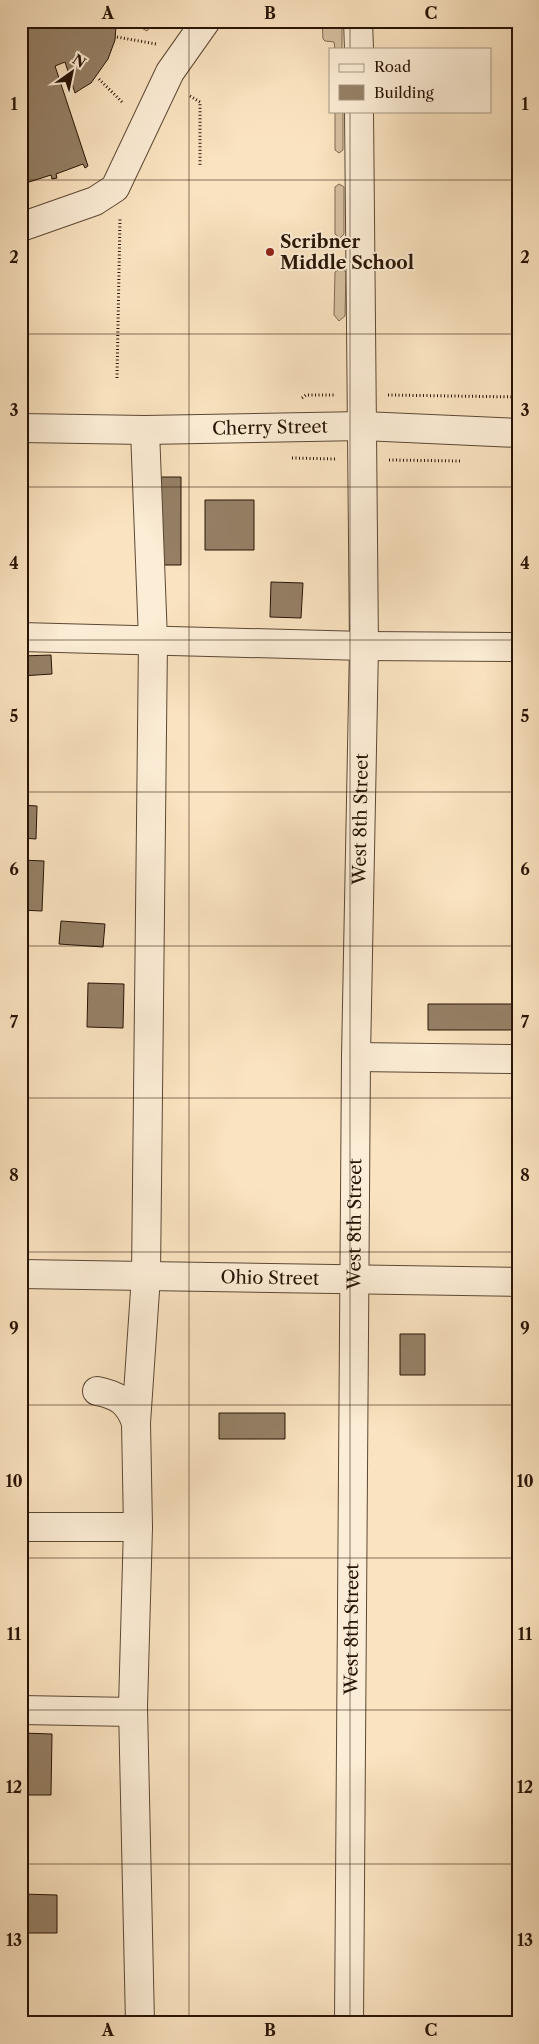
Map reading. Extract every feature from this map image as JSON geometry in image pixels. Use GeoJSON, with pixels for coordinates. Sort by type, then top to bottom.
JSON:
{"type":"FeatureCollection","features":[{"type":"Feature","properties":{"kind":"street"},"geometry":{"type":"LineString","coordinates":[[21,227],[95,201],[115,188],[170,72],[206,21]]}},
{"type":"Feature","properties":{"kind":"street"},"geometry":{"type":"LineString","coordinates":[[358,21],[359,48]]}},
{"type":"Feature","properties":{"kind":"street","name":"West 8th Street"},"geometry":{"type":"LineString","coordinates":[[348,2023],[356,1057],[364,646],[359,112]]}},
{"type":"Feature","properties":{"kind":"street","name":"Cherry Street"},"geometry":{"type":"LineString","coordinates":[[21,428],[145,430],[362,426],[518,433]]}},
{"type":"Feature","properties":{"kind":"street"},"geometry":{"type":"LineString","coordinates":[[140,2023],[133,1712],[138,1527],[136,1423],[146,1276],[153,640],[145,430]]}},
{"type":"Feature","properties":{"kind":"street"},"geometry":{"type":"LineString","coordinates":[[21,637],[364,646],[518,647]]}},
{"type":"Feature","properties":{"kind":"street"},"geometry":{"type":"LineString","coordinates":[[356,1057],[518,1060]]}},
{"type":"Feature","properties":{"kind":"street","name":"Ohio Street"},"geometry":{"type":"LineString","coordinates":[[21,1274],[518,1282]]}},
{"type":"Feature","properties":{"kind":"street"},"geometry":{"type":"LineString","coordinates":[[97,1391],[112,1394],[124,1401],[132,1410],[136,1423]]}},
{"type":"Feature","properties":{"kind":"street"},"geometry":{"type":"LineString","coordinates":[[21,1527],[138,1527]]}},
{"type":"Feature","properties":{"kind":"street"},"geometry":{"type":"LineString","coordinates":[[21,1710],[133,1712]]}},
{"type":"Feature","properties":{"kind":"path"},"geometry":{"type":"LineString","coordinates":[[117,37],[157,44]]}},
{"type":"Feature","properties":{"kind":"path"},"geometry":{"type":"LineString","coordinates":[[152,53],[160,37]]}},
{"type":"Feature","properties":{"kind":"path"},"geometry":{"type":"LineString","coordinates":[[99,79],[125,105],[128,100]]}},
{"type":"Feature","properties":{"kind":"path"},"geometry":{"type":"LineString","coordinates":[[108,192],[121,210],[117,378]]}},
{"type":"Feature","properties":{"kind":"shaded area"},"geometry":{"type":"Polygon","coordinates":[[[116,21],[155,21],[147,31],[136,25],[116,21]]]}},
{"type":"Feature","properties":{"kind":"shaded area"},"geometry":{"type":"Polygon","coordinates":[[[322,21],[342,21],[342,48],[335,48],[334,42],[323,39],[322,21]]]}},
{"type":"Feature","properties":{"kind":"shaded area"},"geometry":{"type":"Polygon","coordinates":[[[335,112],[343,112],[343,150],[339,153],[335,150],[335,112]]]}},
{"type":"Feature","properties":{"kind":"shaded area"},"geometry":{"type":"Polygon","coordinates":[[[339,184],[344,187],[344,234],[340,238],[335,234],[335,187],[339,184]]]}},
{"type":"Feature","properties":{"kind":"shaded area"},"geometry":{"type":"Polygon","coordinates":[[[341,268],[346,272],[345,316],[339,321],[334,315],[335,272],[341,268]]]}},
{"type":"Feature","properties":{"kind":"building"},"geometry":{"type":"Polygon","coordinates":[[[21,21],[84,21],[84,24],[91,21],[116,21],[115,40],[108,59],[91,83],[75,93],[65,62],[55,66],[88,166],[85,168],[83,164],[56,174],[57,178],[52,179],[51,175],[23,184],[25,189],[21,190],[21,21]]]}},
{"type":"Feature","properties":{"kind":"building"},"geometry":{"type":"Polygon","coordinates":[[[161,477],[181,477],[181,565],[160,565],[161,477]]]}},
{"type":"Feature","properties":{"kind":"building"},"geometry":{"type":"Polygon","coordinates":[[[205,500],[254,500],[254,550],[205,550],[205,500]]]}},
{"type":"Feature","properties":{"kind":"building"},"geometry":{"type":"Polygon","coordinates":[[[271,582],[303,583],[301,618],[270,617],[271,582]]]}},
{"type":"Feature","properties":{"kind":"building"},"geometry":{"type":"Polygon","coordinates":[[[51,655],[52,674],[21,676],[21,656],[51,655]]]}},
{"type":"Feature","properties":{"kind":"building"},"geometry":{"type":"Polygon","coordinates":[[[21,805],[37,806],[36,839],[21,838],[21,805]]]}},
{"type":"Feature","properties":{"kind":"building"},"geometry":{"type":"Polygon","coordinates":[[[21,860],[44,861],[42,911],[21,910],[21,860]]]}},
{"type":"Feature","properties":{"kind":"building"},"geometry":{"type":"Polygon","coordinates":[[[61,921],[105,924],[103,947],[59,944],[61,921]]]}},
{"type":"Feature","properties":{"kind":"building"},"geometry":{"type":"Polygon","coordinates":[[[88,983],[124,984],[123,1028],[87,1027],[88,983]]]}},
{"type":"Feature","properties":{"kind":"building"},"geometry":{"type":"Polygon","coordinates":[[[428,1004],[514,1004],[514,1030],[428,1030],[428,1004]]]}},
{"type":"Feature","properties":{"kind":"building"},"geometry":{"type":"Polygon","coordinates":[[[400,1334],[425,1334],[425,1375],[400,1375],[400,1334]]]}},
{"type":"Feature","properties":{"kind":"building"},"geometry":{"type":"Polygon","coordinates":[[[219,1413],[285,1413],[285,1439],[219,1439],[219,1413]]]}},
{"type":"Feature","properties":{"kind":"building"},"geometry":{"type":"Polygon","coordinates":[[[21,1733],[52,1734],[51,1795],[21,1795],[21,1733]]]}},
{"type":"Feature","properties":{"kind":"building"},"geometry":{"type":"Polygon","coordinates":[[[21,1894],[57,1895],[57,1933],[21,1933],[21,1894]]]}},
{"type":"Feature","properties":{"kind":"place","name":"Scribner Middle School"},"geometry":{"type":"Point","coordinates":[270,252]}}]}
